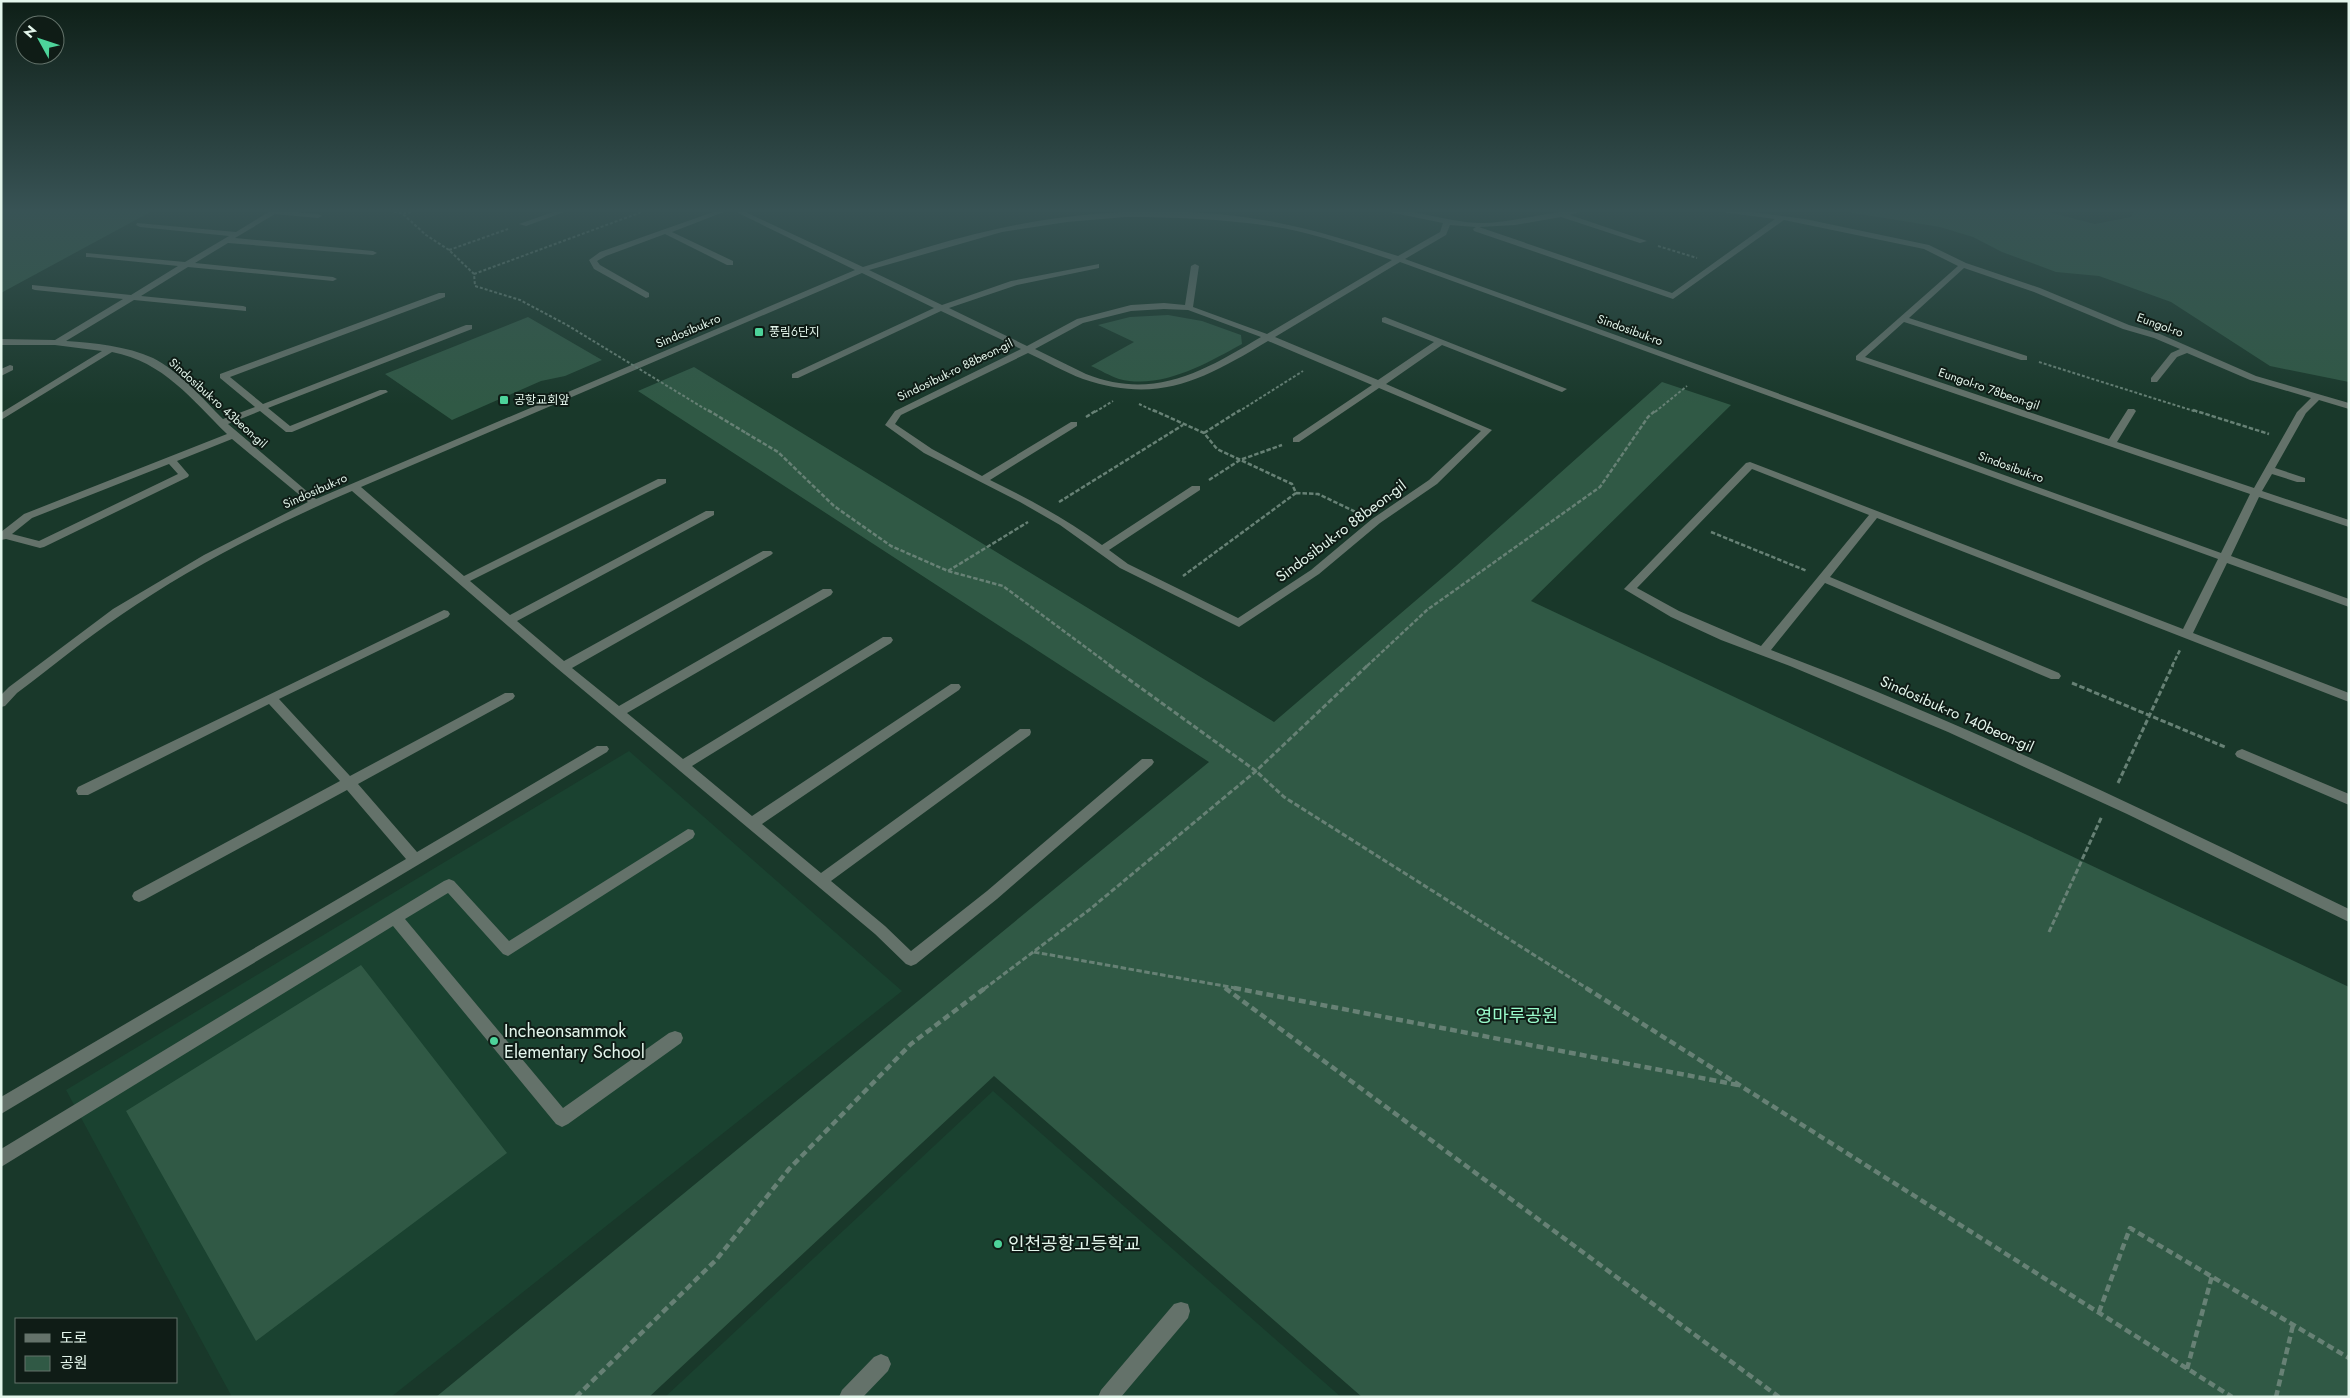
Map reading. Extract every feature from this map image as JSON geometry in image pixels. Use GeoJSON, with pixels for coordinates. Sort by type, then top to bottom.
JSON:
{"type":"FeatureCollection","features":[{"type":"Feature","properties":{"kind":"street"},"geometry":{"type":"LineString","coordinates":[[56,343],[167,275]]}},
{"type":"Feature","properties":{"kind":"street"},"geometry":{"type":"LineString","coordinates":[[296,275],[333,279]]}},
{"type":"Feature","properties":{"kind":"street"},"geometry":{"type":"LineString","coordinates":[[611,275],[646,295]]}},
{"type":"Feature","properties":{"kind":"street","name":"Sindosibuk-ro"},"geometry":{"type":"LineString","coordinates":[[1,703],[13,690],[117,612],[208,557],[314,503],[355,488],[850,275]]}},
{"type":"Feature","properties":{"kind":"street","name":"Sindosibuk-ro 88beon-gil"},"geometry":{"type":"LineString","coordinates":[[873,275],[944,308],[1026,350],[1084,376],[1111,386],[1140,388],[1171,385],[1196,378],[1374,275]]}},
{"type":"Feature","properties":{"kind":"street"},"geometry":{"type":"LineString","coordinates":[[795,376],[944,308],[1016,282],[1050,275]]}},
{"type":"Feature","properties":{"kind":"street"},"geometry":{"type":"LineString","coordinates":[[1188,308],[1193,275]]}},
{"type":"Feature","properties":{"kind":"street","name":"Sindosibuk-ro"},"geometry":{"type":"LineString","coordinates":[[1442,275],[2349,603]]}},
{"type":"Feature","properties":{"kind":"street"},"geometry":{"type":"LineString","coordinates":[[1612,275],[1673,296],[1702,275]]}},
{"type":"Feature","properties":{"kind":"street"},"geometry":{"type":"LineString","coordinates":[[1903,319],[1952,275]]}},
{"type":"Feature","properties":{"kind":"street","name":"Eungol-ro"},"geometry":{"type":"LineString","coordinates":[[1993,275],[2037,290],[2188,349],[2253,378],[2349,406]]}},
{"type":"Feature","properties":{"kind":"street"},"geometry":{"type":"LineString","coordinates":[[34,288],[244,309]]}},
{"type":"Feature","properties":{"kind":"street"},"geometry":{"type":"LineString","coordinates":[[384,392],[289,430],[223,376],[442,295]]}},
{"type":"Feature","properties":{"kind":"street","name":"Sindosibuk-ro 88beon-gil"},"geometry":{"type":"LineString","coordinates":[[1131,308],[1188,308],[1267,337],[1487,430],[1433,482],[1376,521],[1316,572],[1239,623],[1124,566],[1044,512],[928,451],[890,425],[898,413],[1026,350],[1080,321],[1101,314],[1131,308]]}},
{"type":"Feature","properties":{"kind":"street"},"geometry":{"type":"LineString","coordinates":[[1903,319],[2024,358]]}},
{"type":"Feature","properties":{"kind":"street","name":"Eungol-ro 78beon-gil"},"geometry":{"type":"LineString","coordinates":[[1903,319],[1859,358],[2256,493]]}},
{"type":"Feature","properties":{"kind":"street"},"geometry":{"type":"LineString","coordinates":[[1385,320],[1562,389]]}},
{"type":"Feature","properties":{"kind":"street"},"geometry":{"type":"LineString","coordinates":[[222,423],[469,327]]}},
{"type":"Feature","properties":{"kind":"street","name":"Sindosibuk-ro 43beon-gil"},"geometry":{"type":"LineString","coordinates":[[1,342],[56,343],[126,352],[150,360],[170,375],[234,435],[314,503]]}},
{"type":"Feature","properties":{"kind":"street"},"geometry":{"type":"LineString","coordinates":[[1296,440],[1442,342]]}},
{"type":"Feature","properties":{"kind":"street","name":"Eungol-ro"},"geometry":{"type":"LineString","coordinates":[[2154,380],[2174,356],[2188,349]]}},
{"type":"Feature","properties":{"kind":"street"},"geometry":{"type":"LineString","coordinates":[[1,417],[109,350]]}},
{"type":"Feature","properties":{"kind":"street"},"geometry":{"type":"LineString","coordinates":[[2187,634],[2269,469],[2302,412],[2317,397]]}},
{"type":"Feature","properties":{"kind":"street"},"geometry":{"type":"LineString","coordinates":[[2111,444],[2131,411]]}},
{"type":"Feature","properties":{"kind":"street"},"geometry":{"type":"LineString","coordinates":[[982,480],[1074,424]]}},
{"type":"Feature","properties":{"kind":"street"},"geometry":{"type":"LineString","coordinates":[[3,536],[28,516],[234,435]]}},
{"type":"Feature","properties":{"kind":"street"},"geometry":{"type":"LineString","coordinates":[[3,536],[40,545],[184,476],[171,460]]}},
{"type":"Feature","properties":{"kind":"street","name":"Sindosibuk-ro 140beon-gil"},"geometry":{"type":"LineString","coordinates":[[2349,698],[1750,465],[1630,589],[1675,614],[1725,637],[1952,729],[2124,806],[2349,916]]}},
{"type":"Feature","properties":{"kind":"street"},"geometry":{"type":"LineString","coordinates":[[2269,469],[2301,480]]}},
{"type":"Feature","properties":{"kind":"street"},"geometry":{"type":"LineString","coordinates":[[464,580],[662,481]]}},
{"type":"Feature","properties":{"kind":"street"},"geometry":{"type":"LineString","coordinates":[[355,488],[564,667],[880,930],[911,960],[992,896],[1147,762]]}},
{"type":"Feature","properties":{"kind":"street"},"geometry":{"type":"LineString","coordinates":[[1101,550],[1196,488]]}},
{"type":"Feature","properties":{"kind":"street"},"geometry":{"type":"LineString","coordinates":[[2256,493],[2349,524]]}},
{"type":"Feature","properties":{"kind":"street"},"geometry":{"type":"LineString","coordinates":[[509,620],[710,513]]}},
{"type":"Feature","properties":{"kind":"street"},"geometry":{"type":"LineString","coordinates":[[1763,651],[1876,514]]}},
{"type":"Feature","properties":{"kind":"street"},"geometry":{"type":"LineString","coordinates":[[564,667],[767,553]]}},
{"type":"Feature","properties":{"kind":"street"},"geometry":{"type":"LineString","coordinates":[[1823,578],[2055,676]]}},
{"type":"Feature","properties":{"kind":"street"},"geometry":{"type":"LineString","coordinates":[[619,712],[827,592]]}},
{"type":"Feature","properties":{"kind":"street"},"geometry":{"type":"LineString","coordinates":[[83,791],[444,614]]}},
{"type":"Feature","properties":{"kind":"street"},"geometry":{"type":"LineString","coordinates":[[682,766],[887,640]]}},
{"type":"Feature","properties":{"kind":"street"},"geometry":{"type":"LineString","coordinates":[[751,824],[955,687]]}},
{"type":"Feature","properties":{"kind":"street"},"geometry":{"type":"LineString","coordinates":[[139,896],[509,696]]}},
{"type":"Feature","properties":{"kind":"street"},"geometry":{"type":"LineString","coordinates":[[271,698],[349,783],[415,860]]}},
{"type":"Feature","properties":{"kind":"street"},"geometry":{"type":"LineString","coordinates":[[821,881],[1025,732]]}},
{"type":"Feature","properties":{"kind":"street"},"geometry":{"type":"LineString","coordinates":[[1,1106],[602,749]]}},
{"type":"Feature","properties":{"kind":"street"},"geometry":{"type":"LineString","coordinates":[[2242,754],[2349,800]]}},
{"type":"Feature","properties":{"kind":"street"},"geometry":{"type":"LineString","coordinates":[[1,1159],[449,885],[508,950],[688,834]]}},
{"type":"Feature","properties":{"kind":"street"},"geometry":{"type":"LineString","coordinates":[[396,919],[562,1119],[674,1038]]}},
{"type":"Feature","properties":{"kind":"street"},"geometry":{"type":"LineString","coordinates":[[1108,1397],[1181,1311]]}},
{"type":"Feature","properties":{"kind":"street"},"geometry":{"type":"LineString","coordinates":[[850,1397],[881,1364]]}},
{"type":"Feature","properties":{"kind":"path"},"geometry":{"type":"LineString","coordinates":[[474,275],[476,286],[520,300],[778,452],[834,506],[891,546],[948,571],[1004,586],[1256,771],[1284,796],[2232,1397]]}},
{"type":"Feature","properties":{"kind":"path"},"geometry":{"type":"LineString","coordinates":[[2024,358],[2286,440]]}},
{"type":"Feature","properties":{"kind":"path"},"geometry":{"type":"LineString","coordinates":[[1204,433],[1322,360]]}},
{"type":"Feature","properties":{"kind":"path"},"geometry":{"type":"LineString","coordinates":[[2131,411],[2154,380]]}},
{"type":"Feature","properties":{"kind":"path"},"geometry":{"type":"LineString","coordinates":[[1111,386],[1123,396],[1204,433],[1216,449],[1292,484],[1296,493]]}},
{"type":"Feature","properties":{"kind":"path"},"geometry":{"type":"LineString","coordinates":[[576,1397],[716,1260],[788,1169],[911,1044],[1034,952],[1256,771],[1427,610],[1600,487],[1648,417],[1687,386]]}},
{"type":"Feature","properties":{"kind":"path"},"geometry":{"type":"LineString","coordinates":[[1074,424],[1123,396]]}},
{"type":"Feature","properties":{"kind":"path"},"geometry":{"type":"LineString","coordinates":[[948,571],[1183,425]]}},
{"type":"Feature","properties":{"kind":"path"},"geometry":{"type":"LineString","coordinates":[[1196,488],[1240,460],[1296,440]]}},
{"type":"Feature","properties":{"kind":"path"},"geometry":{"type":"LineString","coordinates":[[1167,588],[1296,493],[1318,494],[1376,521]]}},
{"type":"Feature","properties":{"kind":"path"},"geometry":{"type":"LineString","coordinates":[[1692,524],[1823,578]]}},
{"type":"Feature","properties":{"kind":"path"},"geometry":{"type":"LineString","coordinates":[[2055,676],[2242,754]]}},
{"type":"Feature","properties":{"kind":"path"},"geometry":{"type":"LineString","coordinates":[[1034,952],[1741,1085]]}},
{"type":"Feature","properties":{"kind":"path"},"geometry":{"type":"LineString","coordinates":[[1222,986],[1779,1397]]}},
{"type":"Feature","properties":{"kind":"path"},"geometry":{"type":"LineString","coordinates":[[2099,1312],[2130,1228],[2349,1358]]}},
{"type":"Feature","properties":{"kind":"path"},"geometry":{"type":"LineString","coordinates":[[2187,1370],[2212,1276]]}},
{"type":"Feature","properties":{"kind":"path"},"geometry":{"type":"LineString","coordinates":[[2276,1397],[2293,1325]]}},
{"type":"Feature","properties":{"kind":"shaded area","name":"Incheonsammok Elementary School"},"geometry":{"type":"Polygon","coordinates":[[[629,751],[902,991],[391,1397],[232,1397],[66,1090],[629,751]]]}},
{"type":"Feature","properties":{"kind":"shaded area","name":"인천공항고등학교"},"geometry":{"type":"Polygon","coordinates":[[[993,1091],[1341,1397],[665,1397],[993,1091]]]}},
{"type":"Feature","properties":{"kind":"green space"},"geometry":{"type":"Polygon","coordinates":[[[1,275],[34,275],[1,293],[1,275]]]}},
{"type":"Feature","properties":{"kind":"green space"},"geometry":{"type":"Polygon","coordinates":[[[2091,275],[2349,275],[2349,382],[2270,366],[2171,302],[2099,276],[2091,275]]]}},
{"type":"Feature","properties":{"kind":"green space"},"geometry":{"type":"Polygon","coordinates":[[[1168,315],[1202,321],[1241,335],[1242,344],[1184,373],[1151,381],[1119,379],[1091,366],[1134,342],[1098,325],[1130,317],[1168,315]]]}},
{"type":"Feature","properties":{"kind":"green space"},"geometry":{"type":"Polygon","coordinates":[[[528,317],[602,360],[565,376],[541,381],[452,420],[385,374],[528,317]]]}},
{"type":"Feature","properties":{"kind":"green space","name":"영마루공원"},"geometry":{"type":"Polygon","coordinates":[[[694,367],[1274,722],[1456,566],[1662,382],[1731,405],[1531,601],[2349,987],[2349,1397],[1362,1397],[994,1076],[649,1397],[436,1397],[1209,762],[638,391],[694,367]]]}},
{"type":"Feature","properties":{"kind":"green space"},"geometry":{"type":"Polygon","coordinates":[[[361,965],[507,1153],[256,1341],[126,1111],[361,965]]]}},
{"type":"Feature","properties":{"kind":"place","name":"풍림6단지"},"geometry":{"type":"Point","coordinates":[759,332]}},
{"type":"Feature","properties":{"kind":"place","name":"공항교회앞"},"geometry":{"type":"Point","coordinates":[504,400]}},
{"type":"Feature","properties":{"kind":"place","name":"Incheonsammok Elementary School"},"geometry":{"type":"Point","coordinates":[494,1041]}},
{"type":"Feature","properties":{"kind":"place","name":"인천공항고등학교"},"geometry":{"type":"Point","coordinates":[998,1244]}}]}
